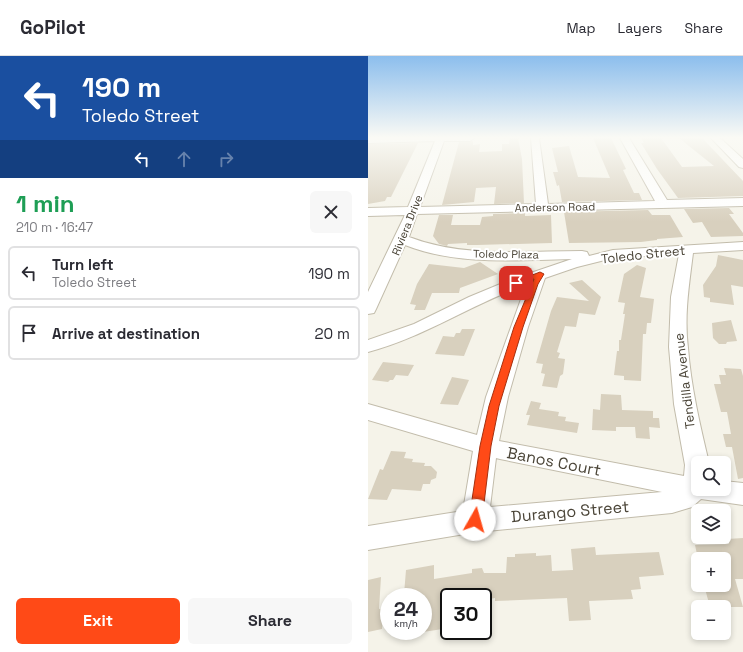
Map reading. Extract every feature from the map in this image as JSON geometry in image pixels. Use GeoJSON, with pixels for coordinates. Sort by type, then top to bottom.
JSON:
{"type":"FeatureCollection","features":[{"type":"Feature","properties":{"kind":"street","name":"Riviera Drive"},"geometry":{"type":"LineString","coordinates":[[368,309],[401,239],[430,166]]}},
{"type":"Feature","properties":{"kind":"street"},"geometry":{"type":"LineString","coordinates":[[538,166],[542,207]]}},
{"type":"Feature","properties":{"kind":"street"},"geometry":{"type":"LineString","coordinates":[[640,166],[663,204]]}},
{"type":"Feature","properties":{"kind":"street","name":"Anderson Road"},"geometry":{"type":"LineString","coordinates":[[368,212],[743,202]]}},
{"type":"Feature","properties":{"kind":"street","name":"Toledo Plaza"},"geometry":{"type":"LineString","coordinates":[[401,239],[428,250],[463,254],[613,254]]}},
{"type":"Feature","properties":{"kind":"street","name":"Toledo Street"},"geometry":{"type":"LineString","coordinates":[[368,346],[420,328],[475,300],[540,274],[572,264],[613,254],[743,246]]}},
{"type":"Feature","properties":{"kind":"street","name":"Tendilla Avenue"},"geometry":{"type":"LineString","coordinates":[[687,250],[679,297],[678,347],[684,399],[696,456]]}},
{"type":"Feature","properties":{"kind":"street"},"geometry":{"type":"LineString","coordinates":[[475,520],[486,446],[494,406],[514,340],[534,284],[540,274]]}},
{"type":"Feature","properties":{"kind":"street","name":"Banos Court"},"geometry":{"type":"LineString","coordinates":[[368,412],[486,446],[538,458],[691,487]]}},
{"type":"Feature","properties":{"kind":"street"},"geometry":{"type":"LineString","coordinates":[[731,493],[743,494]]}},
{"type":"Feature","properties":{"kind":"street","name":"Durango Street"},"geometry":{"type":"LineString","coordinates":[[368,538],[475,520],[672,502],[683,499],[691,494]]}},
{"type":"Feature","properties":{"kind":"building"},"geometry":{"type":"Polygon","coordinates":[[[368,166],[407,166],[391,197],[387,197],[385,201],[368,204],[368,166]]]}},
{"type":"Feature","properties":{"kind":"building"},"geometry":{"type":"Polygon","coordinates":[[[453,166],[522,166],[524,203],[494,204],[496,187],[476,188],[474,202],[442,205],[453,166]]]}},
{"type":"Feature","properties":{"kind":"building"},"geometry":{"type":"Polygon","coordinates":[[[556,166],[575,166],[578,177],[610,178],[605,166],[624,166],[626,169],[623,170],[634,193],[639,193],[642,200],[562,202],[559,185],[557,186],[553,172],[558,172],[556,166]]]}},
{"type":"Feature","properties":{"kind":"building"},"geometry":{"type":"Polygon","coordinates":[[[655,166],[729,166],[743,181],[743,196],[678,198],[655,166]]]}},
{"type":"Feature","properties":{"kind":"building"},"geometry":{"type":"Polygon","coordinates":[[[729,208],[734,214],[729,214],[743,233],[743,236],[711,237],[702,222],[693,223],[684,209],[729,208]]]}},
{"type":"Feature","properties":{"kind":"building"},"geometry":{"type":"Polygon","coordinates":[[[648,210],[652,215],[670,215],[683,237],[641,242],[569,243],[564,212],[648,210]]]}},
{"type":"Feature","properties":{"kind":"building"},"geometry":{"type":"Polygon","coordinates":[[[525,213],[525,216],[551,215],[552,243],[467,245],[467,243],[448,244],[447,246],[439,244],[433,236],[439,215],[453,215],[451,225],[480,225],[482,217],[493,216],[493,214],[525,213]]]}},
{"type":"Feature","properties":{"kind":"building"},"geometry":{"type":"Polygon","coordinates":[[[718,255],[743,260],[743,287],[731,285],[734,305],[710,302],[710,298],[704,297],[703,285],[716,266],[718,255]]]}},
{"type":"Feature","properties":{"kind":"building"},"geometry":{"type":"Polygon","coordinates":[[[480,262],[498,274],[460,288],[459,293],[432,293],[425,310],[414,310],[416,305],[410,304],[417,284],[429,264],[464,268],[480,262]]]}},
{"type":"Feature","properties":{"kind":"building"},"geometry":{"type":"Polygon","coordinates":[[[637,265],[646,268],[640,297],[654,299],[651,323],[647,323],[646,334],[643,334],[641,381],[624,380],[624,376],[614,375],[617,351],[619,351],[619,340],[621,340],[625,314],[623,314],[625,303],[618,302],[624,274],[637,265]]]}},
{"type":"Feature","properties":{"kind":"building"},"geometry":{"type":"Polygon","coordinates":[[[582,280],[601,297],[595,315],[579,313],[576,327],[565,326],[557,352],[560,353],[558,358],[565,359],[563,374],[560,376],[557,388],[542,386],[545,374],[541,373],[543,364],[536,363],[551,311],[557,297],[589,301],[569,283],[582,280]]]}},
{"type":"Feature","properties":{"kind":"building"},"geometry":{"type":"Polygon","coordinates":[[[731,320],[737,341],[719,344],[713,338],[712,323],[731,320]]]}},
{"type":"Feature","properties":{"kind":"building"},"geometry":{"type":"Polygon","coordinates":[[[462,329],[475,329],[464,356],[435,354],[443,336],[454,337],[456,333],[460,333],[462,329]]]}},
{"type":"Feature","properties":{"kind":"building"},"geometry":{"type":"Polygon","coordinates":[[[383,362],[414,365],[408,376],[396,375],[393,380],[388,382],[372,380],[383,362]]]}},
{"type":"Feature","properties":{"kind":"building"},"geometry":{"type":"Polygon","coordinates":[[[724,368],[741,369],[743,376],[743,478],[738,479],[732,447],[726,447],[723,434],[731,434],[727,412],[721,412],[714,384],[721,384],[719,375],[726,375],[724,368]]]}},
{"type":"Feature","properties":{"kind":"building"},"geometry":{"type":"Polygon","coordinates":[[[452,377],[469,380],[458,405],[440,404],[452,377]]]}},
{"type":"Feature","properties":{"kind":"building"},"geometry":{"type":"Polygon","coordinates":[[[601,394],[621,395],[622,410],[653,411],[653,418],[659,418],[660,428],[649,427],[650,439],[636,438],[635,427],[616,427],[616,431],[592,430],[593,409],[600,410],[601,394]]]}},
{"type":"Feature","properties":{"kind":"building"},"geometry":{"type":"Polygon","coordinates":[[[531,401],[541,403],[539,409],[559,412],[558,416],[566,417],[565,421],[579,423],[577,433],[527,425],[530,415],[526,415],[531,401]]]}},
{"type":"Feature","properties":{"kind":"building"},"geometry":{"type":"Polygon","coordinates":[[[391,451],[406,452],[404,458],[413,459],[412,462],[425,463],[424,466],[431,466],[437,472],[436,478],[431,480],[430,484],[423,484],[421,491],[392,489],[387,500],[368,499],[380,469],[383,470],[391,451]]]}},
{"type":"Feature","properties":{"kind":"building"},"geometry":{"type":"Polygon","coordinates":[[[743,538],[743,579],[735,579],[743,607],[731,607],[731,600],[708,600],[706,592],[731,592],[731,552],[696,552],[695,545],[731,544],[731,539],[743,538]]]}},
{"type":"Feature","properties":{"kind":"building"},"geometry":{"type":"Polygon","coordinates":[[[595,547],[596,555],[659,552],[664,575],[639,577],[641,589],[631,590],[633,599],[589,601],[591,620],[569,621],[567,598],[495,601],[495,598],[492,598],[492,588],[440,588],[440,629],[432,631],[432,588],[404,588],[406,570],[434,565],[434,579],[472,573],[472,569],[482,568],[484,573],[506,573],[507,557],[515,557],[515,554],[536,553],[536,556],[551,555],[552,571],[573,570],[571,549],[595,547]]]}},
{"type":"Feature","properties":{"kind":"building"},"geometry":{"type":"Polygon","coordinates":[[[381,577],[379,609],[380,629],[368,632],[368,580],[381,577]]]}},
{"type":"Feature","properties":{"kind":"route"},"geometry":{"type":"LineString","coordinates":[[475,520],[489,426],[494,406],[519,327],[534,284],[540,274],[516,283]]}}]}
